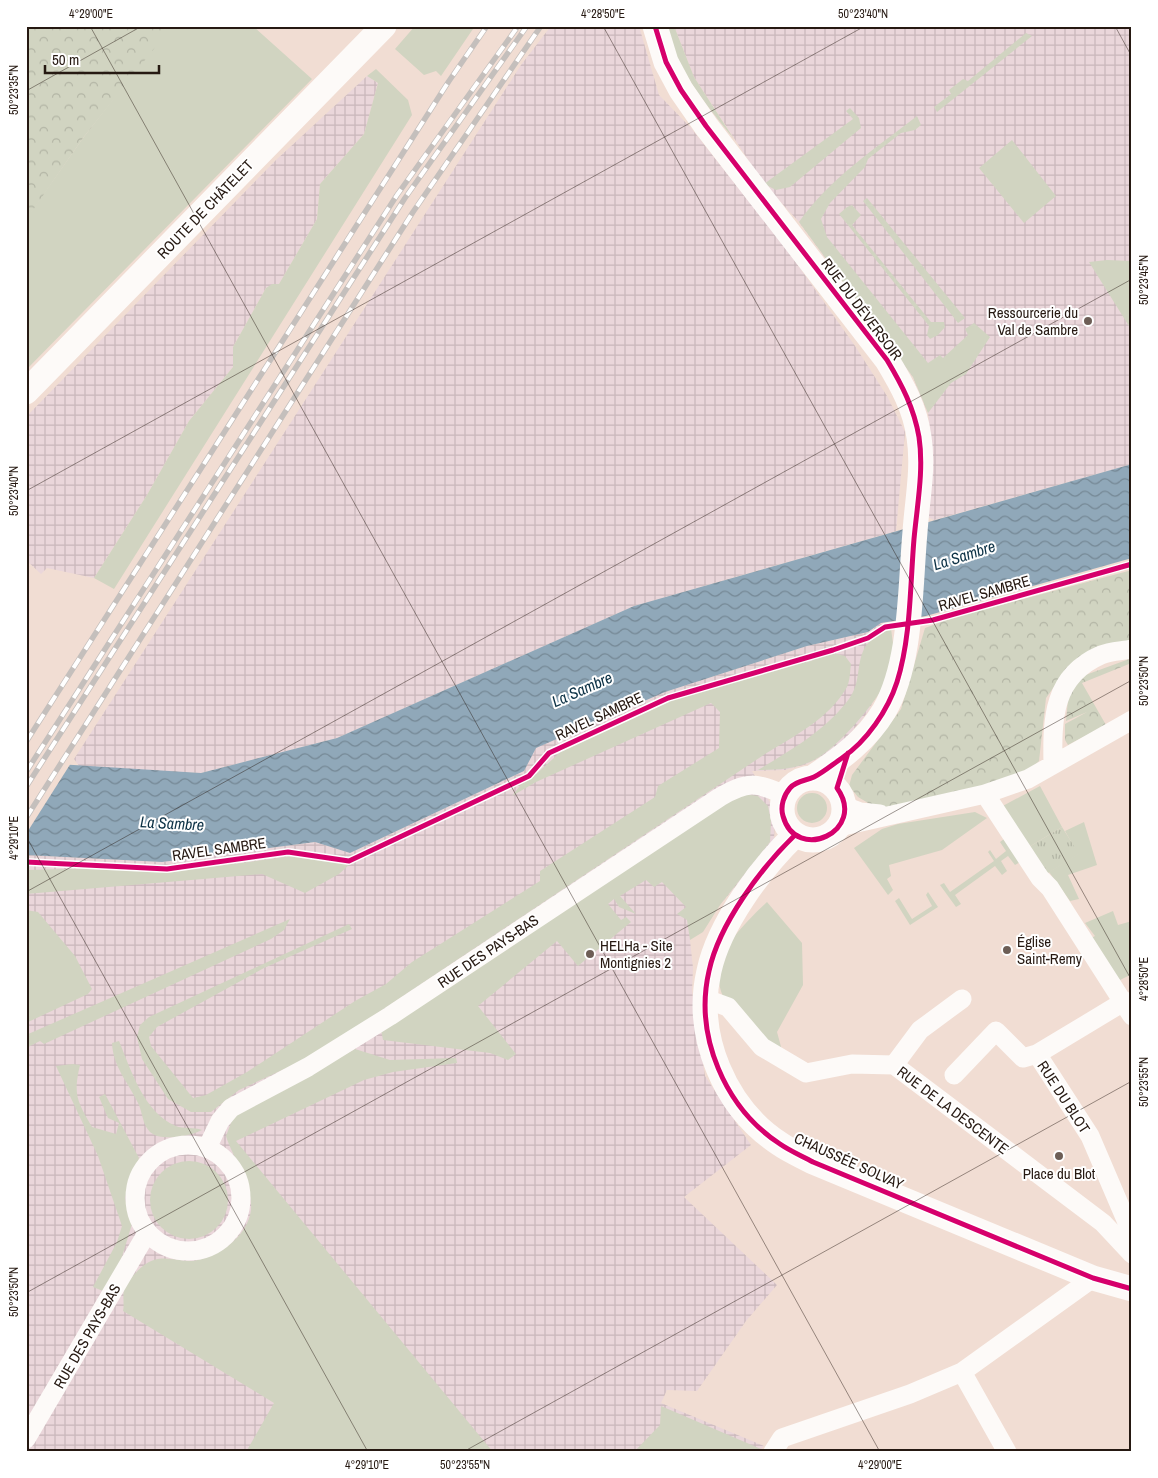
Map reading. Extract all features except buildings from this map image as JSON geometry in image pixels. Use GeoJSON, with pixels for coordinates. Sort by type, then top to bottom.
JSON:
{"type":"FeatureCollection","features":[{"type":"Feature","properties":{"kind":"main road","name":"ROUTE DE CHÂTELET"},"geometry":{"type":"LineString","coordinates":[[26,392],[384,26]]}},
{"type":"Feature","properties":{"kind":"main road","name":"RUE DU DÉVERSOIR"},"geometry":{"type":"LineString","coordinates":[[654,26],[666,62],[681,90],[887,360],[909,398],[919,438],[920,473],[906,636],[897,683],[884,710],[868,733],[848,753],[812,778]]}},
{"type":"Feature","properties":{"kind":"main road","name":"RUE DU DÉVERSOIR"},"geometry":{"type":"LineString","coordinates":[[840,807],[848,753]]}},
{"type":"Feature","properties":{"kind":"main road"},"geometry":{"type":"LineString","coordinates":[[812,778],[822,779],[840,807],[822,839],[813,840],[795,834],[787,826],[782,814],[785,796],[796,783],[812,778]]}},
{"type":"Feature","properties":{"kind":"main road","name":"CHAUSSÉE SOLVAY"},"geometry":{"type":"LineString","coordinates":[[795,834],[776,853],[724,932],[709,971],[706,1016],[714,1059],[728,1090],[745,1113],[779,1144],[813,1162],[1094,1278],[1132,1289]]}},
{"type":"Feature","properties":{"kind":"street"},"geometry":{"type":"LineString","coordinates":[[1053,764],[1054,718],[1056,706],[1065,684],[1078,668],[1102,655],[1132,649]]}},
{"type":"Feature","properties":{"kind":"street"},"geometry":{"type":"LineString","coordinates":[[840,807],[860,812],[888,815],[985,794],[1028,779],[1132,720]]}},
{"type":"Feature","properties":{"kind":"street","name":"RUE DES PAYS-BAS"},"geometry":{"type":"LineString","coordinates":[[207,1148],[220,1121],[231,1108],[308,1067],[390,1016],[738,786],[748,784],[760,785],[785,796]]}},
{"type":"Feature","properties":{"kind":"street"},"geometry":{"type":"LineString","coordinates":[[985,794],[1128,1008]]}},
{"type":"Feature","properties":{"kind":"street","name":"RUE DE LA DESCENTE"},"geometry":{"type":"LineString","coordinates":[[706,998],[728,1007],[762,1047],[806,1073],[852,1064],[894,1065],[1103,1223],[1132,1254]]}},
{"type":"Feature","properties":{"kind":"street"},"geometry":{"type":"LineString","coordinates":[[894,1065],[920,1030],[962,999]]}},
{"type":"Feature","properties":{"kind":"street","name":"RUE DU BLOT"},"geometry":{"type":"LineString","coordinates":[[1128,1008],[1037,1054],[1090,1136],[1132,1234]]}},
{"type":"Feature","properties":{"kind":"street"},"geometry":{"type":"LineString","coordinates":[[954,1075],[996,1031],[1023,1058],[1037,1054]]}},
{"type":"Feature","properties":{"kind":"street"},"geometry":{"type":"LineString","coordinates":[[189,1145],[207,1148],[228,1163],[234,1170],[241,1186],[242,1204],[237,1221],[227,1236],[212,1246],[196,1252],[178,1251],[161,1245],[147,1234],[139,1219],[135,1202],[136,1186],[143,1170],[154,1157],[170,1148],[189,1145]]}},
{"type":"Feature","properties":{"kind":"street","name":"RUE DES PAYS-BAS"},"geometry":{"type":"LineString","coordinates":[[26,1439],[147,1234]]}},
{"type":"Feature","properties":{"kind":"street"},"geometry":{"type":"LineString","coordinates":[[773,1452],[782,1438],[910,1394],[962,1372],[1094,1278]]}},
{"type":"Feature","properties":{"kind":"street"},"geometry":{"type":"LineString","coordinates":[[962,1372],[1007,1452]]}},
{"type":"Feature","properties":{"kind":"shaded area"},"geometry":{"type":"Polygon","coordinates":[[[551,26],[639,26],[659,95],[691,128],[785,247],[855,346],[887,396],[905,432],[896,531],[634,606],[337,738],[201,773],[80,767],[74,759],[521,65],[551,26]]]}},
{"type":"Feature","properties":{"kind":"shaded area"},"geometry":{"type":"Polygon","coordinates":[[[674,26],[1132,26],[1132,464],[934,520],[928,517],[933,457],[928,413],[913,377],[799,222],[764,184],[694,77],[674,26]]]}},
{"type":"Feature","properties":{"kind":"shaded area"},"geometry":{"type":"Polygon","coordinates":[[[367,76],[378,83],[364,134],[320,184],[317,219],[279,284],[266,288],[233,347],[233,367],[189,421],[147,495],[94,578],[47,568],[41,574],[26,560],[26,417],[276,160],[367,76]]]}},
{"type":"Feature","properties":{"kind":"shaded area"},"geometry":{"type":"Polygon","coordinates":[[[881,623],[885,627],[893,666],[867,713],[839,747],[807,764],[785,770],[752,771],[775,811],[774,841],[690,940],[693,968],[692,991],[705,1076],[751,1145],[684,1197],[777,1285],[746,1321],[697,1391],[667,1390],[661,1403],[764,1446],[759,1452],[26,1452],[26,855],[162,862],[315,842],[350,853],[524,771],[535,748],[665,692],[807,646],[868,632],[881,623]]]}},
{"type":"Feature","properties":{"kind":"green space"},"geometry":{"type":"Polygon","coordinates":[[[26,26],[172,26],[83,138],[26,220],[26,26]]]}},
{"type":"Feature","properties":{"kind":"green space"},"geometry":{"type":"Polygon","coordinates":[[[170,26],[253,26],[312,79],[26,370],[26,219],[83,138],[170,26]]]}},
{"type":"Feature","properties":{"kind":"green space"},"geometry":{"type":"Polygon","coordinates":[[[415,26],[475,26],[441,76],[436,71],[424,75],[395,49],[415,26]]]}},
{"type":"Feature","properties":{"kind":"green space"},"geometry":{"type":"Polygon","coordinates":[[[667,26],[674,26],[694,77],[734,139],[703,100],[685,72],[677,58],[667,26]]]}},
{"type":"Feature","properties":{"kind":"green space"},"geometry":{"type":"Polygon","coordinates":[[[1026,33],[1032,36],[937,112],[934,107],[951,94],[949,90],[963,79],[968,81],[1026,33]]]}},
{"type":"Feature","properties":{"kind":"green space"},"geometry":{"type":"Polygon","coordinates":[[[376,69],[408,100],[412,115],[114,589],[94,578],[147,495],[189,421],[233,367],[233,347],[266,288],[272,284],[279,284],[317,219],[320,184],[364,134],[378,83],[367,76],[376,69]]]}},
{"type":"Feature","properties":{"kind":"green space"},"geometry":{"type":"Polygon","coordinates":[[[850,108],[859,118],[861,128],[790,187],[776,190],[764,184],[853,119],[846,111],[850,108]]]}},
{"type":"Feature","properties":{"kind":"green space"},"geometry":{"type":"Polygon","coordinates":[[[917,116],[921,125],[915,130],[901,133],[868,159],[865,167],[830,203],[821,219],[827,237],[928,363],[940,355],[943,358],[968,335],[965,329],[974,323],[990,337],[966,374],[951,383],[928,413],[913,377],[799,222],[811,206],[839,178],[917,116]]]}},
{"type":"Feature","properties":{"kind":"green space"},"geometry":{"type":"Polygon","coordinates":[[[1012,140],[1056,196],[1024,223],[979,168],[1012,140]]]}},
{"type":"Feature","properties":{"kind":"green space"},"geometry":{"type":"Polygon","coordinates":[[[867,198],[965,318],[958,323],[863,201],[867,198]]]}},
{"type":"Feature","properties":{"kind":"green space"},"geometry":{"type":"Polygon","coordinates":[[[852,205],[861,215],[852,225],[931,322],[944,322],[945,327],[938,335],[930,339],[927,335],[929,326],[839,214],[852,205]]]}},
{"type":"Feature","properties":{"kind":"green space"},"geometry":{"type":"Polygon","coordinates":[[[1107,260],[1132,261],[1132,331],[1089,262],[1107,260]]]}},
{"type":"Feature","properties":{"kind":"green space"},"geometry":{"type":"Polygon","coordinates":[[[1132,570],[1132,645],[1064,673],[1046,698],[1039,761],[1030,770],[976,796],[880,810],[858,797],[849,786],[852,775],[901,709],[925,628],[952,618],[1132,570]]]}},
{"type":"Feature","properties":{"kind":"green space"},"geometry":{"type":"Polygon","coordinates":[[[891,628],[894,658],[889,678],[871,705],[848,732],[824,754],[807,763],[773,770],[758,770],[807,739],[840,710],[853,693],[866,645],[891,628]]]}},
{"type":"Feature","properties":{"kind":"green space"},"geometry":{"type":"Polygon","coordinates":[[[832,653],[845,656],[851,664],[849,679],[847,687],[821,718],[315,1055],[239,1090],[211,1112],[191,1112],[168,1099],[142,1059],[137,1037],[140,1025],[149,1017],[349,924],[352,929],[264,968],[157,1027],[149,1037],[151,1046],[193,1098],[206,1095],[247,1072],[355,1001],[386,984],[412,962],[540,881],[540,871],[655,797],[658,786],[719,748],[720,712],[711,703],[536,782],[512,796],[522,783],[533,777],[566,747],[664,702],[757,671],[808,662],[832,653]]]}},
{"type":"Feature","properties":{"kind":"green space"},"geometry":{"type":"Polygon","coordinates":[[[1132,658],[1132,671],[1129,664],[1082,683],[1106,725],[1068,745],[1065,740],[1065,724],[1087,712],[1066,721],[1068,699],[1080,677],[1132,658]]]}},
{"type":"Feature","properties":{"kind":"green space"},"geometry":{"type":"Polygon","coordinates":[[[1040,786],[1062,827],[1024,850],[999,808],[1040,786]]]}},
{"type":"Feature","properties":{"kind":"green space"},"geometry":{"type":"Polygon","coordinates":[[[812,793],[823,797],[827,808],[823,819],[812,823],[801,819],[797,808],[801,797],[812,793]]]}},
{"type":"Feature","properties":{"kind":"green space"},"geometry":{"type":"Polygon","coordinates":[[[744,794],[758,796],[768,806],[771,821],[770,842],[720,905],[703,932],[690,940],[687,920],[677,914],[686,907],[662,882],[654,887],[646,880],[620,896],[636,914],[619,907],[614,899],[608,904],[621,920],[626,917],[631,922],[578,966],[557,941],[478,1006],[516,1054],[508,1060],[490,1053],[383,1040],[381,1030],[725,802],[744,794]]]}},
{"type":"Feature","properties":{"kind":"green space"},"geometry":{"type":"Polygon","coordinates":[[[975,812],[987,818],[942,850],[889,865],[891,876],[887,879],[893,890],[888,895],[854,848],[882,829],[898,824],[975,812]]]}},
{"type":"Feature","properties":{"kind":"green space"},"geometry":{"type":"Polygon","coordinates":[[[1084,822],[1097,865],[1068,875],[1079,899],[1070,901],[1049,872],[1078,854],[1065,831],[1084,822]]]}},
{"type":"Feature","properties":{"kind":"green space"},"geometry":{"type":"Polygon","coordinates":[[[1062,827],[1079,854],[1040,878],[1024,850],[1062,827]]]}},
{"type":"Feature","properties":{"kind":"green space"},"geometry":{"type":"Polygon","coordinates":[[[1004,839],[1020,862],[1015,865],[1008,856],[1001,861],[1007,871],[1002,875],[995,866],[955,895],[961,904],[956,907],[940,885],[944,883],[950,892],[994,861],[988,852],[990,850],[996,859],[1006,851],[1000,842],[1004,839]]]}},
{"type":"Feature","properties":{"kind":"green space"},"geometry":{"type":"Polygon","coordinates":[[[312,853],[350,864],[339,874],[305,893],[262,874],[26,894],[26,870],[234,864],[312,853]]]}},
{"type":"Feature","properties":{"kind":"green space"},"geometry":{"type":"Polygon","coordinates":[[[928,892],[938,907],[910,925],[895,901],[899,898],[912,919],[932,906],[926,895],[928,892]]]}},
{"type":"Feature","properties":{"kind":"green space"},"geometry":{"type":"Polygon","coordinates":[[[767,902],[802,943],[803,985],[777,1032],[783,1054],[726,1002],[719,982],[718,970],[720,960],[727,946],[767,902]]]}},
{"type":"Feature","properties":{"kind":"green space"},"geometry":{"type":"Polygon","coordinates":[[[26,910],[38,912],[75,956],[92,989],[88,994],[26,1023],[26,910]]]}},
{"type":"Feature","properties":{"kind":"green space"},"geometry":{"type":"Polygon","coordinates":[[[1113,911],[1118,925],[1132,921],[1132,974],[1120,980],[1085,941],[1095,936],[1085,923],[1113,911]]]}},
{"type":"Feature","properties":{"kind":"green space"},"geometry":{"type":"Polygon","coordinates":[[[290,919],[284,930],[271,939],[44,1044],[40,1041],[26,1048],[26,1035],[290,919]]]}},
{"type":"Feature","properties":{"kind":"green space"},"geometry":{"type":"Polygon","coordinates":[[[119,1041],[140,1090],[155,1111],[165,1120],[176,1126],[202,1130],[184,1136],[168,1137],[161,1137],[150,1132],[145,1126],[138,1103],[115,1060],[112,1043],[119,1041]]]}},
{"type":"Feature","properties":{"kind":"green space"},"geometry":{"type":"Polygon","coordinates":[[[355,1049],[390,1060],[456,1058],[457,1063],[393,1072],[364,1080],[236,1141],[493,1452],[246,1452],[274,1403],[123,1311],[126,1285],[134,1274],[146,1264],[159,1259],[191,1261],[210,1256],[229,1245],[244,1229],[249,1220],[251,1200],[246,1181],[226,1136],[234,1115],[355,1049]]]}},
{"type":"Feature","properties":{"kind":"green space"},"geometry":{"type":"Polygon","coordinates":[[[80,1065],[77,1084],[78,1098],[92,1127],[116,1134],[119,1123],[108,1118],[99,1097],[105,1094],[139,1158],[125,1198],[132,1224],[120,1263],[103,1291],[93,1287],[117,1242],[122,1226],[98,1156],[56,1066],[80,1065]]]}},
{"type":"Feature","properties":{"kind":"green space"},"geometry":{"type":"Polygon","coordinates":[[[189,1161],[204,1164],[216,1173],[225,1185],[228,1200],[225,1215],[216,1227],[204,1236],[189,1239],[174,1236],[162,1227],[153,1215],[150,1200],[153,1185],[162,1173],[174,1164],[189,1161]]]}},
{"type":"Feature","properties":{"kind":"green space"},"geometry":{"type":"Polygon","coordinates":[[[661,1406],[761,1449],[759,1452],[634,1452],[660,1425],[661,1406]]]}},
{"type":"Feature","properties":{"kind":"water","name":"La Sambre"},"geometry":{"type":"Polygon","coordinates":[[[1132,464],[1132,558],[926,616],[881,623],[868,632],[807,646],[665,692],[536,748],[524,771],[350,853],[315,842],[162,862],[26,855],[26,762],[201,773],[337,738],[634,606],[1132,464]]]}},
{"type":"Feature","properties":{"kind":"pier"},"geometry":{"type":"Polygon","coordinates":[[[26,760],[71,763],[26,834],[26,760]]]}},
{"type":"Feature","properties":{"kind":"railway"},"geometry":{"type":"LineString","coordinates":[[26,742],[449,81],[487,26]]}},
{"type":"Feature","properties":{"kind":"railway"},"geometry":{"type":"LineString","coordinates":[[26,787],[405,198],[527,26]]}},
{"type":"Feature","properties":{"kind":"railway"},"geometry":{"type":"LineString","coordinates":[[26,818],[413,212],[541,26]]}},
{"type":"Feature","properties":{"kind":"railway"},"geometry":{"type":"LineString","coordinates":[[26,772],[397,195],[516,29]]}},
{"type":"Feature","properties":{"kind":"cycle path"},"geometry":{"type":"LineString","coordinates":[[655,26],[666,62],[681,90],[706,126],[887,360],[907,397],[917,426],[921,462],[920,488],[909,611],[902,665],[888,703],[876,724],[860,743],[821,773],[793,785],[784,797],[782,805],[783,816],[790,830],[801,838],[814,840],[826,836],[837,828],[843,817],[844,804],[837,788],[848,753]]}},
{"type":"Feature","properties":{"kind":"cycle path","name":"RAVEL SAMBRE"},"geometry":{"type":"LineString","coordinates":[[26,862],[167,869],[288,852],[349,861],[529,776],[549,753],[668,698],[833,650],[868,638],[885,627],[933,620],[1132,564]]}},
{"type":"Feature","properties":{"kind":"cycle path"},"geometry":{"type":"LineString","coordinates":[[795,835],[755,880],[743,898],[722,935],[709,971],[705,996],[710,1045],[729,1091],[761,1129],[780,1144],[813,1162],[1093,1278],[1132,1289]]}},
{"type":"Feature","properties":{"kind":"place","name":"Ressourcerie du Val de Sambre"},"geometry":{"type":"Point","coordinates":[1088,321]}},
{"type":"Feature","properties":{"kind":"place","name":"Église Saint-Remy"},"geometry":{"type":"Point","coordinates":[1007,950]}},
{"type":"Feature","properties":{"kind":"place","name":"HELHa - Site Montignies 2"},"geometry":{"type":"Point","coordinates":[590,954]}},
{"type":"Feature","properties":{"kind":"place","name":"Place du Blot"},"geometry":{"type":"Point","coordinates":[1059,1156]}}]}
